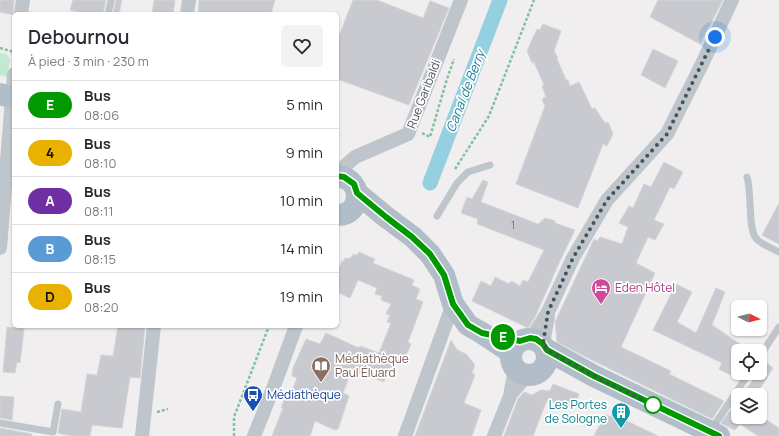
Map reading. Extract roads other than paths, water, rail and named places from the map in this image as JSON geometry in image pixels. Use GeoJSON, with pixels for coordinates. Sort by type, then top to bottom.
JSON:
{"type":"FeatureCollection","features":[{"type":"Feature","properties":{"kind":"main road"},"geometry":{"type":"LineString","coordinates":[[344,199],[366,212],[386,217],[412,237],[430,254],[444,275],[453,304],[468,325],[509,351],[529,355],[594,376],[714,434]]}},
{"type":"Feature","properties":{"kind":"street"},"geometry":{"type":"LineString","coordinates":[[21,12],[23,0]]}},
{"type":"Feature","properties":{"kind":"street"},"geometry":{"type":"LineString","coordinates":[[187,12],[189,0]]}},
{"type":"Feature","properties":{"kind":"street","name":"Rue Garibaldi"},"geometry":{"type":"LineString","coordinates":[[344,199],[355,157],[408,134],[461,0]]}},
{"type":"Feature","properties":{"kind":"street"},"geometry":{"type":"LineString","coordinates":[[494,436],[510,396],[573,258],[607,200],[667,134],[732,0]]}},
{"type":"Feature","properties":{"kind":"street"},"geometry":{"type":"LineString","coordinates":[[0,248],[9,96],[12,83]]}},
{"type":"Feature","properties":{"kind":"street"},"geometry":{"type":"LineString","coordinates":[[344,199],[355,157]]}},
{"type":"Feature","properties":{"kind":"street"},"geometry":{"type":"LineString","coordinates":[[405,436],[453,304]]}},
{"type":"Feature","properties":{"kind":"street"},"geometry":{"type":"LineString","coordinates":[[142,436],[154,328]]}},
{"type":"Feature","properties":{"kind":"street"},"geometry":{"type":"LineString","coordinates":[[254,436],[295,328]]}},
{"type":"Feature","properties":{"kind":"lane"},"geometry":{"type":"LineString","coordinates":[[108,12],[111,1]]}},
{"type":"Feature","properties":{"kind":"lane"},"geometry":{"type":"LineString","coordinates":[[437,216],[457,183],[468,172],[490,165]]}},
{"type":"Feature","properties":{"kind":"lane"},"geometry":{"type":"LineString","coordinates":[[747,177],[750,185],[751,217],[755,237],[761,243],[779,252]]}},
{"type":"Feature","properties":{"kind":"lane"},"geometry":{"type":"LineString","coordinates":[[767,345],[779,327]]}},
{"type":"Feature","properties":{"kind":"lane"},"geometry":{"type":"LineString","coordinates":[[714,434],[745,380]]}},
{"type":"Feature","properties":{"kind":"lane"},"geometry":{"type":"LineString","coordinates":[[0,423],[53,432],[58,404]]}},
{"type":"Feature","properties":{"kind":"waterway","name":"Canal de Berry"},"geometry":{"type":"LineString","coordinates":[[430,183],[500,0]]}},
{"type":"Feature","properties":{"kind":"place","name":"Eden Hôtel"},"geometry":{"type":"Point","coordinates":[601,305]}},
{"type":"Feature","properties":{"kind":"place","name":"Médiathèque Paul Éluard"},"geometry":{"type":"Point","coordinates":[321,383]}},
{"type":"Feature","properties":{"kind":"place","name":"Médiathèque"},"geometry":{"type":"Point","coordinates":[253,412]}},
{"type":"Feature","properties":{"kind":"place","name":"Les Portes de Sologne"},"geometry":{"type":"Point","coordinates":[621,429]}}]}
